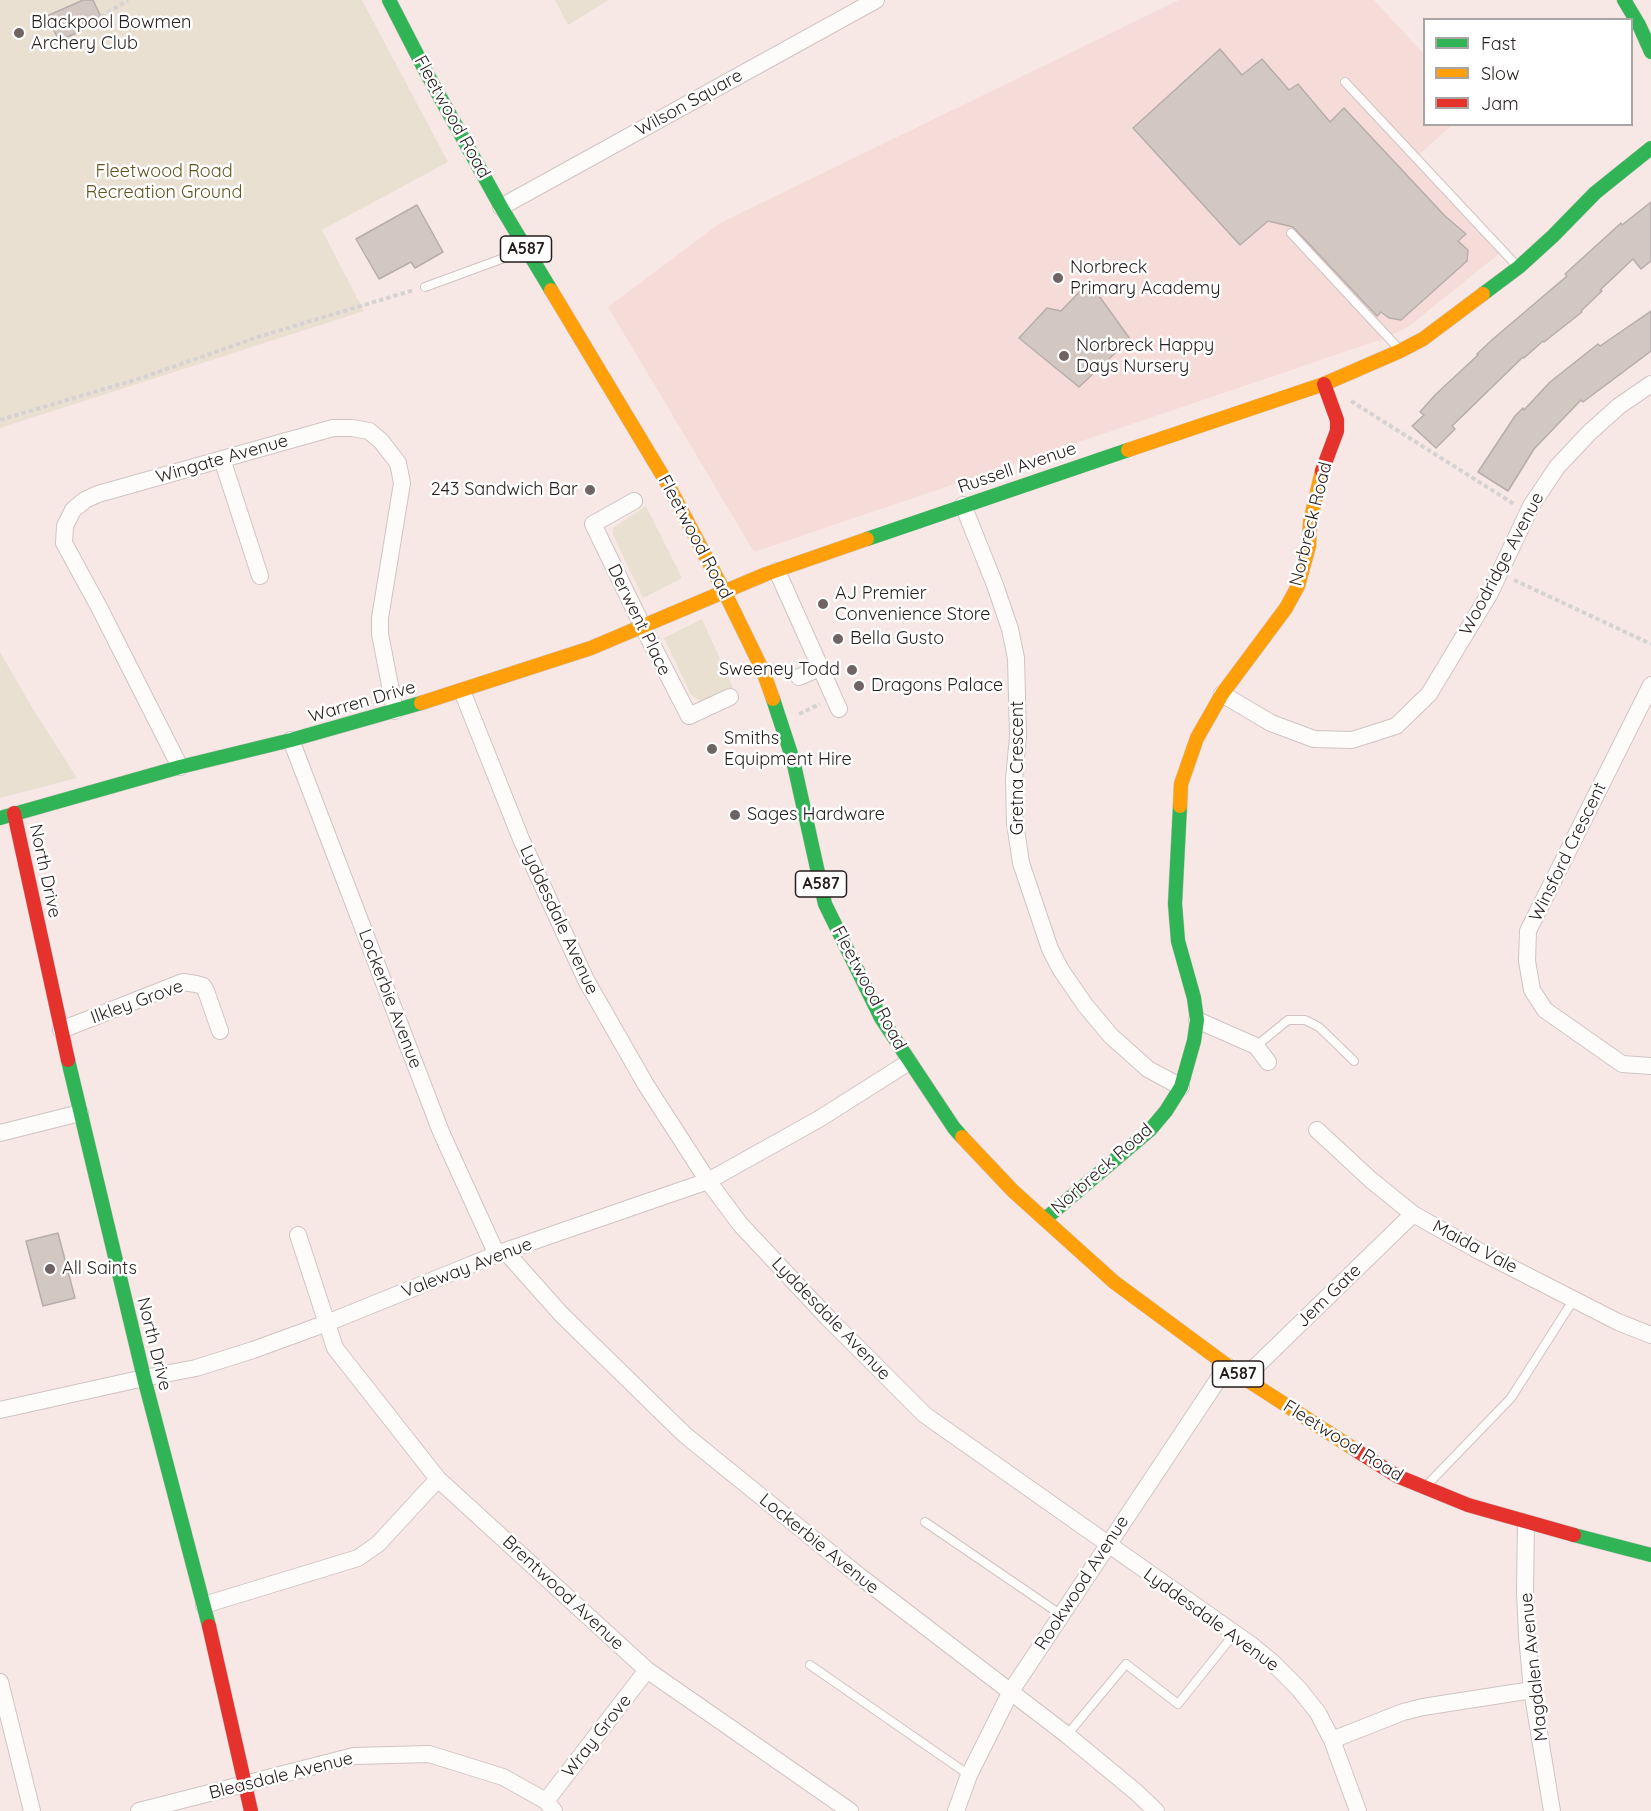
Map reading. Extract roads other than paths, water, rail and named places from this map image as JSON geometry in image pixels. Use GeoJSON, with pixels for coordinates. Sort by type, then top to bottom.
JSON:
{"type":"FeatureCollection","features":[{"type":"Feature","properties":{"kind":"street","name":"Fleetwood Road"},"geometry":{"type":"LineString","coordinates":[[389,0],[501,207],[667,483],[725,593],[763,671],[781,722],[793,760],[825,904],[881,1018],[954,1128],[1013,1191],[1114,1282],[1244,1378],[1397,1476],[1468,1505],[1526,1523],[1651,1555]]}},
{"type":"Feature","properties":{"kind":"street"},"geometry":{"type":"LineString","coordinates":[[1625,1],[1643,5]]}},
{"type":"Feature","properties":{"kind":"street"},"geometry":{"type":"LineString","coordinates":[[1625,1],[1644,34],[1651,52]]}},
{"type":"Feature","properties":{"kind":"street","name":"Wilson Square"},"geometry":{"type":"LineString","coordinates":[[501,207],[866,2]]}},
{"type":"Feature","properties":{"kind":"street"},"geometry":{"type":"LineString","coordinates":[[1324,384],[1401,351],[1423,339],[1519,267],[1595,193],[1650,144]]}},
{"type":"Feature","properties":{"kind":"street","name":"Russell Avenue"},"geometry":{"type":"LineString","coordinates":[[725,593],[777,571],[963,505],[1324,384]]}},
{"type":"Feature","properties":{"kind":"street","name":"Norbreck Road"},"geometry":{"type":"LineString","coordinates":[[1045,1220],[1150,1130],[1166,1112],[1181,1087],[1194,1041],[1197,1020],[1194,998],[1178,941],[1175,904],[1181,784],[1197,738],[1222,694],[1286,608],[1299,586],[1309,546],[1310,522],[1319,478],[1337,431],[1337,420],[1324,384]]}},
{"type":"Feature","properties":{"kind":"street","name":"Woodridge Avenue"},"geometry":{"type":"LineString","coordinates":[[1222,694],[1271,723],[1314,739],[1352,740],[1396,726],[1429,694],[1490,593],[1528,513],[1557,467],[1619,406],[1651,384]]}},
{"type":"Feature","properties":{"kind":"street","name":"Wingate Avenue"},"geometry":{"type":"LineString","coordinates":[[180,767],[64,543],[65,526],[73,510],[85,500],[98,494],[333,428],[369,431],[381,441],[398,463],[402,483],[380,618],[380,634],[395,711]]}},
{"type":"Feature","properties":{"kind":"street"},"geometry":{"type":"LineString","coordinates":[[222,459],[260,576]]}},
{"type":"Feature","properties":{"kind":"street","name":"Derwent Place"},"geometry":{"type":"LineString","coordinates":[[634,501],[593,524],[643,627],[689,716],[730,697]]}},
{"type":"Feature","properties":{"kind":"street","name":"Gretna Crescent"},"geometry":{"type":"LineString","coordinates":[[963,505],[995,585],[1010,629],[1016,658],[1018,736],[1014,780],[1015,824],[1021,864],[1050,950],[1085,1005],[1111,1036],[1148,1069],[1181,1087]]}},
{"type":"Feature","properties":{"kind":"street"},"geometry":{"type":"LineString","coordinates":[[777,571],[837,703]]}},
{"type":"Feature","properties":{"kind":"street","name":"Warren Drive"},"geometry":{"type":"LineString","coordinates":[[0,818],[180,767],[291,740],[462,691],[591,648],[725,593]]}},
{"type":"Feature","properties":{"kind":"street"},"geometry":{"type":"LineString","coordinates":[[799,677],[820,668]]}},
{"type":"Feature","properties":{"kind":"street","name":"Winsford Crescent"},"geometry":{"type":"LineString","coordinates":[[1651,685],[1528,931],[1527,961],[1533,990],[1545,1010],[1622,1064],[1651,1066]]}},
{"type":"Feature","properties":{"kind":"street","name":"Lyddesdale Avenue"},"geometry":{"type":"LineString","coordinates":[[462,691],[521,839],[586,980],[640,1076],[708,1181],[740,1224],[828,1318],[925,1415],[1272,1662],[1299,1689],[1318,1713],[1332,1740],[1358,1811]]}},
{"type":"Feature","properties":{"kind":"street","name":"Lockerbie Avenue"},"geometry":{"type":"LineString","coordinates":[[291,740],[441,1132],[501,1253],[685,1435],[867,1582],[1067,1735],[1156,1811]]}},
{"type":"Feature","properties":{"kind":"street","name":"North Drive"},"geometry":{"type":"LineString","coordinates":[[14,813],[80,1113],[144,1377],[204,1605],[251,1811]]}},
{"type":"Feature","properties":{"kind":"street","name":"Ilkley Grove"},"geometry":{"type":"LineString","coordinates":[[61,1030],[183,982],[203,987],[220,1031]]}},
{"type":"Feature","properties":{"kind":"street"},"geometry":{"type":"LineString","coordinates":[[1197,1020],[1256,1046],[1268,1062]]}},
{"type":"Feature","properties":{"kind":"street","name":"Valeway Avenue"},"geometry":{"type":"LineString","coordinates":[[0,1410],[144,1377],[196,1368],[253,1350],[327,1323],[501,1253],[708,1181],[839,1107],[909,1062]]}},
{"type":"Feature","properties":{"kind":"street"},"geometry":{"type":"LineString","coordinates":[[0,1133],[80,1113]]}},
{"type":"Feature","properties":{"kind":"street","name":"Maida Vale"},"geometry":{"type":"LineString","coordinates":[[1317,1130],[1371,1180],[1413,1214],[1479,1251],[1618,1322],[1651,1335]]}},
{"type":"Feature","properties":{"kind":"street","name":"Jem Gate"},"geometry":{"type":"LineString","coordinates":[[1244,1378],[1413,1214]]}},
{"type":"Feature","properties":{"kind":"street","name":"Brentwood Avenue"},"geometry":{"type":"LineString","coordinates":[[298,1234],[335,1348],[438,1479],[647,1670],[850,1811]]}},
{"type":"Feature","properties":{"kind":"street","name":"Rookwood Avenue"},"geometry":{"type":"LineString","coordinates":[[956,1811],[969,1775],[1011,1691],[1060,1614],[1227,1366]]}},
{"type":"Feature","properties":{"kind":"street"},"geometry":{"type":"LineString","coordinates":[[204,1605],[358,1558],[378,1544],[438,1479]]}},
{"type":"Feature","properties":{"kind":"street","name":"Magdalen Avenue"},"geometry":{"type":"LineString","coordinates":[[1526,1523],[1525,1592],[1532,1690],[1552,1811]]}},
{"type":"Feature","properties":{"kind":"street","name":"Wray Grove"},"geometry":{"type":"LineString","coordinates":[[550,1806],[647,1670]]}},
{"type":"Feature","properties":{"kind":"street"},"geometry":{"type":"LineString","coordinates":[[0,1682],[6,1730],[32,1811]]}},
{"type":"Feature","properties":{"kind":"street"},"geometry":{"type":"LineString","coordinates":[[1332,1740],[1403,1712],[1423,1707],[1532,1690]]}},
{"type":"Feature","properties":{"kind":"street","name":"Bleasdale Avenue"},"geometry":{"type":"LineString","coordinates":[[139,1811],[354,1756],[429,1754],[503,1777],[550,1806]]}},
{"type":"Feature","properties":{"kind":"lane"},"geometry":{"type":"LineString","coordinates":[[1345,82],[1519,267]]}},
{"type":"Feature","properties":{"kind":"lane"},"geometry":{"type":"LineString","coordinates":[[1291,233],[1401,351]]}},
{"type":"Feature","properties":{"kind":"lane"},"geometry":{"type":"LineString","coordinates":[[425,287],[527,250]]}},
{"type":"Feature","properties":{"kind":"lane"},"geometry":{"type":"LineString","coordinates":[[1256,1046],[1288,1020],[1305,1020],[1319,1027],[1354,1061]]}},
{"type":"Feature","properties":{"kind":"lane"},"geometry":{"type":"LineString","coordinates":[[1424,1488],[1511,1398],[1574,1299]]}},
{"type":"Feature","properties":{"kind":"lane"},"geometry":{"type":"LineString","coordinates":[[926,1522],[1060,1614]]}},
{"type":"Feature","properties":{"kind":"lane"},"geometry":{"type":"LineString","coordinates":[[1067,1735],[1126,1664],[1178,1704],[1234,1634]]}},
{"type":"Feature","properties":{"kind":"lane"},"geometry":{"type":"LineString","coordinates":[[810,1665],[969,1775]]}},
{"type":"Feature","properties":{"kind":"place","name":"Blackpool Bowmen Archery Club"},"geometry":{"type":"Point","coordinates":[19,33]}},
{"type":"Feature","properties":{"kind":"place","name":"Norbreck Primary Academy"},"geometry":{"type":"Point","coordinates":[1058,278]}},
{"type":"Feature","properties":{"kind":"place","name":"Norbreck Happy Days Nursery"},"geometry":{"type":"Point","coordinates":[1064,356]}},
{"type":"Feature","properties":{"kind":"place","name":"243 Sandwich Bar"},"geometry":{"type":"Point","coordinates":[590,490]}},
{"type":"Feature","properties":{"kind":"place","name":"AJ Premier Convenience Store"},"geometry":{"type":"Point","coordinates":[823,604]}},
{"type":"Feature","properties":{"kind":"place","name":"Bella Gusto"},"geometry":{"type":"Point","coordinates":[838,639]}},
{"type":"Feature","properties":{"kind":"place","name":"Sweeney Todd"},"geometry":{"type":"Point","coordinates":[852,670]}},
{"type":"Feature","properties":{"kind":"place","name":"Dragons Palace"},"geometry":{"type":"Point","coordinates":[859,686]}},
{"type":"Feature","properties":{"kind":"place","name":"Smiths Equipment Hire"},"geometry":{"type":"Point","coordinates":[712,749]}},
{"type":"Feature","properties":{"kind":"place","name":"Sages Hardware"},"geometry":{"type":"Point","coordinates":[735,815]}},
{"type":"Feature","properties":{"kind":"place","name":"All Saints"},"geometry":{"type":"Point","coordinates":[50,1269]}},
{"type":"Feature","properties":{"kind":"park label","name":"Fleetwood Road Recreation Ground"},"geometry":{"type":"Point","coordinates":[164,182]}}]}
